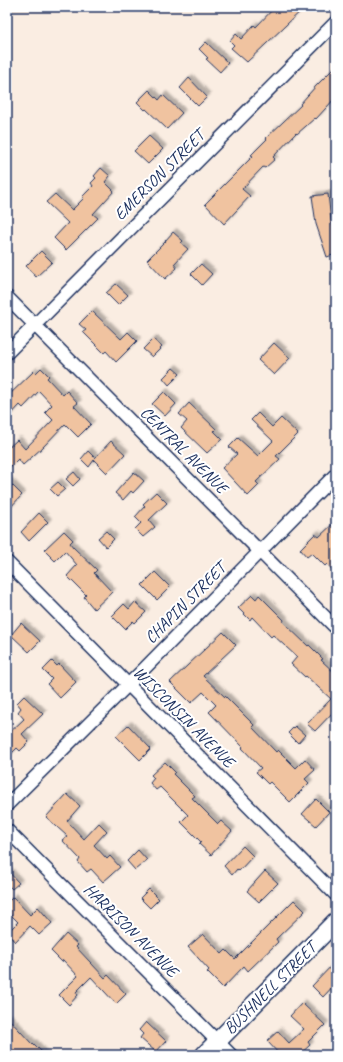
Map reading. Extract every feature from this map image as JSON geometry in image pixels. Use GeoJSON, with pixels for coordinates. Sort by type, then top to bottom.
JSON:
{"type":"FeatureCollection","features":[{"type":"Feature","properties":{"kind":"street","name":"EMERSON STREET"},"geometry":{"type":"LineString","coordinates":[[7,353],[336,22]]}},
{"type":"Feature","properties":{"kind":"street","name":"CENTRAL AVENUE"},"geometry":{"type":"LineString","coordinates":[[7,297],[336,628]]}},
{"type":"Feature","properties":{"kind":"street","name":"CHAPIN STREET"},"geometry":{"type":"LineString","coordinates":[[7,804],[261,551],[336,474]]}},
{"type":"Feature","properties":{"kind":"street","name":"WISCONSIN AVENUE"},"geometry":{"type":"LineString","coordinates":[[7,562],[336,895]]}},
{"type":"Feature","properties":{"kind":"street","name":"HARRISON AVENUE"},"geometry":{"type":"LineString","coordinates":[[7,830],[231,1055]]}},
{"type":"Feature","properties":{"kind":"street","name":"BUSHNELL STREET"},"geometry":{"type":"LineString","coordinates":[[204,1055],[336,921]]}},
{"type":"Feature","properties":{"kind":"building"},"geometry":{"type":"Polygon","coordinates":[[[275,7],[305,7],[247,62],[231,48],[234,45],[230,41],[236,34],[241,39],[254,25],[256,27],[275,7]]]}},
{"type":"Feature","properties":{"kind":"building"},"geometry":{"type":"Polygon","coordinates":[[[206,42],[228,63],[220,72],[206,59],[208,58],[199,49],[206,42]]]}},
{"type":"Feature","properties":{"kind":"building"},"geometry":{"type":"Polygon","coordinates":[[[336,66],[336,97],[316,119],[315,118],[297,134],[296,133],[273,157],[275,159],[265,168],[263,167],[242,189],[250,196],[224,224],[205,204],[253,156],[251,155],[267,139],[266,138],[301,105],[300,104],[316,86],[336,66]]]}},
{"type":"Feature","properties":{"kind":"building"},"geometry":{"type":"Polygon","coordinates":[[[189,78],[207,97],[198,106],[180,88],[189,78]]]}},
{"type":"Feature","properties":{"kind":"building"},"geometry":{"type":"Polygon","coordinates":[[[149,90],[159,100],[163,95],[182,113],[167,129],[137,102],[149,90]]]}},
{"type":"Feature","properties":{"kind":"building"},"geometry":{"type":"Polygon","coordinates":[[[149,136],[163,149],[148,164],[134,151],[149,136]]]}},
{"type":"Feature","properties":{"kind":"building"},"geometry":{"type":"Polygon","coordinates":[[[101,168],[110,176],[105,182],[114,191],[93,214],[98,218],[66,250],[54,238],[68,223],[46,202],[55,194],[72,210],[93,186],[91,183],[96,178],[94,176],[101,168]]]}},
{"type":"Feature","properties":{"kind":"building"},"geometry":{"type":"Polygon","coordinates":[[[328,194],[331,221],[336,234],[336,254],[327,257],[316,224],[312,196],[328,194]]]}},
{"type":"Feature","properties":{"kind":"building"},"geometry":{"type":"Polygon","coordinates":[[[173,232],[183,241],[181,243],[188,249],[174,264],[177,268],[165,279],[147,260],[173,232]]]}},
{"type":"Feature","properties":{"kind":"building"},"geometry":{"type":"Polygon","coordinates":[[[41,251],[52,262],[36,277],[26,266],[41,251]]]}},
{"type":"Feature","properties":{"kind":"building"},"geometry":{"type":"Polygon","coordinates":[[[201,264],[212,274],[202,285],[191,274],[201,264]]]}},
{"type":"Feature","properties":{"kind":"building"},"geometry":{"type":"Polygon","coordinates":[[[116,284],[128,295],[118,305],[106,293],[116,284]]]}},
{"type":"Feature","properties":{"kind":"building"},"geometry":{"type":"Polygon","coordinates":[[[92,311],[121,339],[128,332],[137,341],[116,362],[106,351],[104,353],[83,332],[86,330],[79,324],[92,311]]]}},
{"type":"Feature","properties":{"kind":"building"},"geometry":{"type":"Polygon","coordinates":[[[153,339],[162,347],[152,357],[143,349],[153,339]]]}},
{"type":"Feature","properties":{"kind":"building"},"geometry":{"type":"Polygon","coordinates":[[[274,343],[290,358],[274,375],[258,360],[274,343]]]}},
{"type":"Feature","properties":{"kind":"building"},"geometry":{"type":"Polygon","coordinates":[[[41,368],[49,376],[47,378],[63,395],[67,391],[78,403],[74,406],[91,424],[78,437],[65,424],[23,465],[18,459],[7,470],[7,449],[17,440],[25,449],[53,420],[45,412],[52,405],[39,391],[23,408],[20,405],[7,419],[7,397],[34,371],[36,373],[41,368]]]}},
{"type":"Feature","properties":{"kind":"building"},"geometry":{"type":"Polygon","coordinates":[[[173,368],[180,374],[169,385],[163,378],[173,368]]]}},
{"type":"Feature","properties":{"kind":"building"},"geometry":{"type":"Polygon","coordinates":[[[164,392],[176,404],[165,416],[152,404],[164,392]]]}},
{"type":"Feature","properties":{"kind":"building"},"geometry":{"type":"Polygon","coordinates":[[[189,403],[216,429],[214,431],[222,439],[207,453],[181,428],[187,421],[179,414],[189,403]]]}},
{"type":"Feature","properties":{"kind":"building"},"geometry":{"type":"Polygon","coordinates":[[[258,413],[272,427],[281,418],[298,434],[276,456],[280,459],[256,482],[259,485],[248,496],[222,468],[237,454],[229,447],[238,438],[258,456],[273,441],[251,420],[258,413]]]}},
{"type":"Feature","properties":{"kind":"building"},"geometry":{"type":"Polygon","coordinates":[[[111,441],[125,454],[107,473],[94,460],[89,467],[81,459],[88,451],[95,458],[111,441]]]}},
{"type":"Feature","properties":{"kind":"building"},"geometry":{"type":"Polygon","coordinates":[[[74,472],[80,479],[73,486],[66,479],[74,472]]]}},
{"type":"Feature","properties":{"kind":"building"},"geometry":{"type":"Polygon","coordinates":[[[134,472],[144,481],[133,493],[131,491],[123,500],[115,493],[134,472]]]}},
{"type":"Feature","properties":{"kind":"building"},"geometry":{"type":"Polygon","coordinates":[[[7,480],[22,495],[7,511],[7,480]]]}},
{"type":"Feature","properties":{"kind":"building"},"geometry":{"type":"Polygon","coordinates":[[[58,482],[65,489],[57,496],[50,489],[58,482]]]}},
{"type":"Feature","properties":{"kind":"building"},"geometry":{"type":"Polygon","coordinates":[[[156,492],[167,503],[149,520],[155,527],[143,537],[135,529],[141,523],[135,517],[145,506],[143,504],[156,492]]]}},
{"type":"Feature","properties":{"kind":"building"},"geometry":{"type":"Polygon","coordinates":[[[39,513],[48,522],[29,541],[21,532],[39,513]]]}},
{"type":"Feature","properties":{"kind":"building"},"geometry":{"type":"Polygon","coordinates":[[[336,521],[336,574],[327,564],[325,566],[312,553],[307,557],[300,549],[315,534],[319,537],[336,521]]]}},
{"type":"Feature","properties":{"kind":"building"},"geometry":{"type":"Polygon","coordinates":[[[64,531],[73,540],[70,543],[73,547],[97,570],[94,573],[112,592],[94,609],[84,597],[86,595],[67,576],[77,565],[65,551],[55,561],[44,550],[64,531]]]}},
{"type":"Feature","properties":{"kind":"building"},"geometry":{"type":"Polygon","coordinates":[[[106,531],[114,539],[106,547],[98,538],[106,531]]]}},
{"type":"Feature","properties":{"kind":"building"},"geometry":{"type":"Polygon","coordinates":[[[155,572],[170,587],[157,600],[142,585],[155,572]]]}},
{"type":"Feature","properties":{"kind":"building"},"geometry":{"type":"Polygon","coordinates":[[[252,595],[256,599],[259,595],[284,620],[283,622],[308,646],[309,645],[323,659],[321,660],[336,674],[336,709],[315,731],[307,724],[331,699],[291,664],[297,657],[273,635],[271,637],[252,617],[250,620],[238,608],[252,595]]]}},
{"type":"Feature","properties":{"kind":"building"},"geometry":{"type":"Polygon","coordinates":[[[135,602],[146,612],[135,623],[133,621],[125,629],[112,616],[124,604],[129,609],[135,602]]]}},
{"type":"Feature","properties":{"kind":"building"},"geometry":{"type":"Polygon","coordinates":[[[21,623],[40,641],[29,652],[11,635],[21,623]]]}},
{"type":"Feature","properties":{"kind":"building"},"geometry":{"type":"Polygon","coordinates":[[[223,632],[236,645],[203,676],[254,725],[252,727],[276,752],[278,750],[296,768],[305,759],[315,770],[305,779],[309,783],[290,802],[270,782],[268,784],[256,772],[261,768],[209,712],[216,705],[203,692],[191,703],[170,682],[223,632]]]}},
{"type":"Feature","properties":{"kind":"building"},"geometry":{"type":"Polygon","coordinates":[[[52,661],[57,666],[59,664],[76,682],[60,698],[47,684],[52,679],[43,670],[52,661]]]}},
{"type":"Feature","properties":{"kind":"building"},"geometry":{"type":"Polygon","coordinates":[[[24,696],[43,714],[22,734],[29,742],[20,751],[17,748],[7,758],[7,735],[24,719],[18,712],[21,708],[17,703],[24,696]]]}},
{"type":"Feature","properties":{"kind":"building"},"geometry":{"type":"Polygon","coordinates":[[[128,725],[151,749],[140,760],[116,736],[128,725]]]}},
{"type":"Feature","properties":{"kind":"building"},"geometry":{"type":"Polygon","coordinates":[[[295,726],[305,735],[298,743],[288,733],[295,726]]]}},
{"type":"Feature","properties":{"kind":"building"},"geometry":{"type":"Polygon","coordinates":[[[165,762],[175,772],[173,774],[195,796],[192,798],[218,824],[221,821],[232,831],[211,855],[199,844],[201,842],[181,822],[188,815],[160,787],[156,790],[150,783],[154,778],[151,775],[165,762]]]}},
{"type":"Feature","properties":{"kind":"building"},"geometry":{"type":"Polygon","coordinates":[[[67,794],[80,806],[67,821],[84,839],[99,823],[107,831],[94,845],[107,859],[110,856],[120,867],[103,882],[91,869],[87,872],[78,862],[80,859],[62,840],[67,836],[46,817],[67,794]]]}},
{"type":"Feature","properties":{"kind":"building"},"geometry":{"type":"Polygon","coordinates":[[[316,799],[329,812],[316,826],[302,814],[316,799]]]}},
{"type":"Feature","properties":{"kind":"building"},"geometry":{"type":"Polygon","coordinates":[[[243,846],[253,856],[239,871],[237,869],[232,875],[224,866],[243,846]]]}},
{"type":"Feature","properties":{"kind":"building"},"geometry":{"type":"Polygon","coordinates":[[[138,850],[147,860],[135,870],[127,861],[138,850]]]}},
{"type":"Feature","properties":{"kind":"building"},"geometry":{"type":"Polygon","coordinates":[[[7,870],[19,883],[12,889],[7,884],[7,870]]]}},
{"type":"Feature","properties":{"kind":"building"},"geometry":{"type":"Polygon","coordinates":[[[265,871],[278,883],[259,902],[247,891],[265,871]]]}},
{"type":"Feature","properties":{"kind":"building"},"geometry":{"type":"Polygon","coordinates":[[[149,889],[159,899],[150,908],[140,898],[149,889]]]}},
{"type":"Feature","properties":{"kind":"building"},"geometry":{"type":"Polygon","coordinates":[[[13,897],[30,915],[38,907],[52,923],[39,935],[30,926],[15,942],[7,933],[18,922],[7,911],[7,903],[13,897]]]}},
{"type":"Feature","properties":{"kind":"building"},"geometry":{"type":"Polygon","coordinates":[[[294,900],[305,911],[276,939],[278,942],[248,971],[244,966],[223,988],[207,972],[209,970],[188,947],[203,934],[222,954],[226,950],[235,959],[294,900]]]}},
{"type":"Feature","properties":{"kind":"building"},"geometry":{"type":"Polygon","coordinates":[[[66,934],[78,945],[76,947],[105,978],[108,975],[126,994],[116,1004],[91,977],[76,992],[78,995],[69,1005],[59,995],[78,976],[63,960],[62,962],[51,951],[66,934]]]}},
{"type":"Feature","properties":{"kind":"building"},"geometry":{"type":"Polygon","coordinates":[[[336,961],[336,983],[323,997],[312,986],[336,961]]]}},
{"type":"Feature","properties":{"kind":"building"},"geometry":{"type":"Polygon","coordinates":[[[302,1003],[325,1025],[308,1042],[310,1045],[299,1055],[280,1055],[267,1041],[278,1031],[289,1043],[304,1029],[290,1016],[302,1003]]]}},
{"type":"Feature","properties":{"kind":"building"},"geometry":{"type":"Polygon","coordinates":[[[7,1017],[32,1044],[33,1043],[45,1055],[13,1055],[7,1049],[7,1017]]]}},
{"type":"Feature","properties":{"kind":"building"},"geometry":{"type":"Polygon","coordinates":[[[146,1022],[166,1041],[156,1052],[140,1038],[143,1034],[139,1030],[146,1022]]]}}]}
